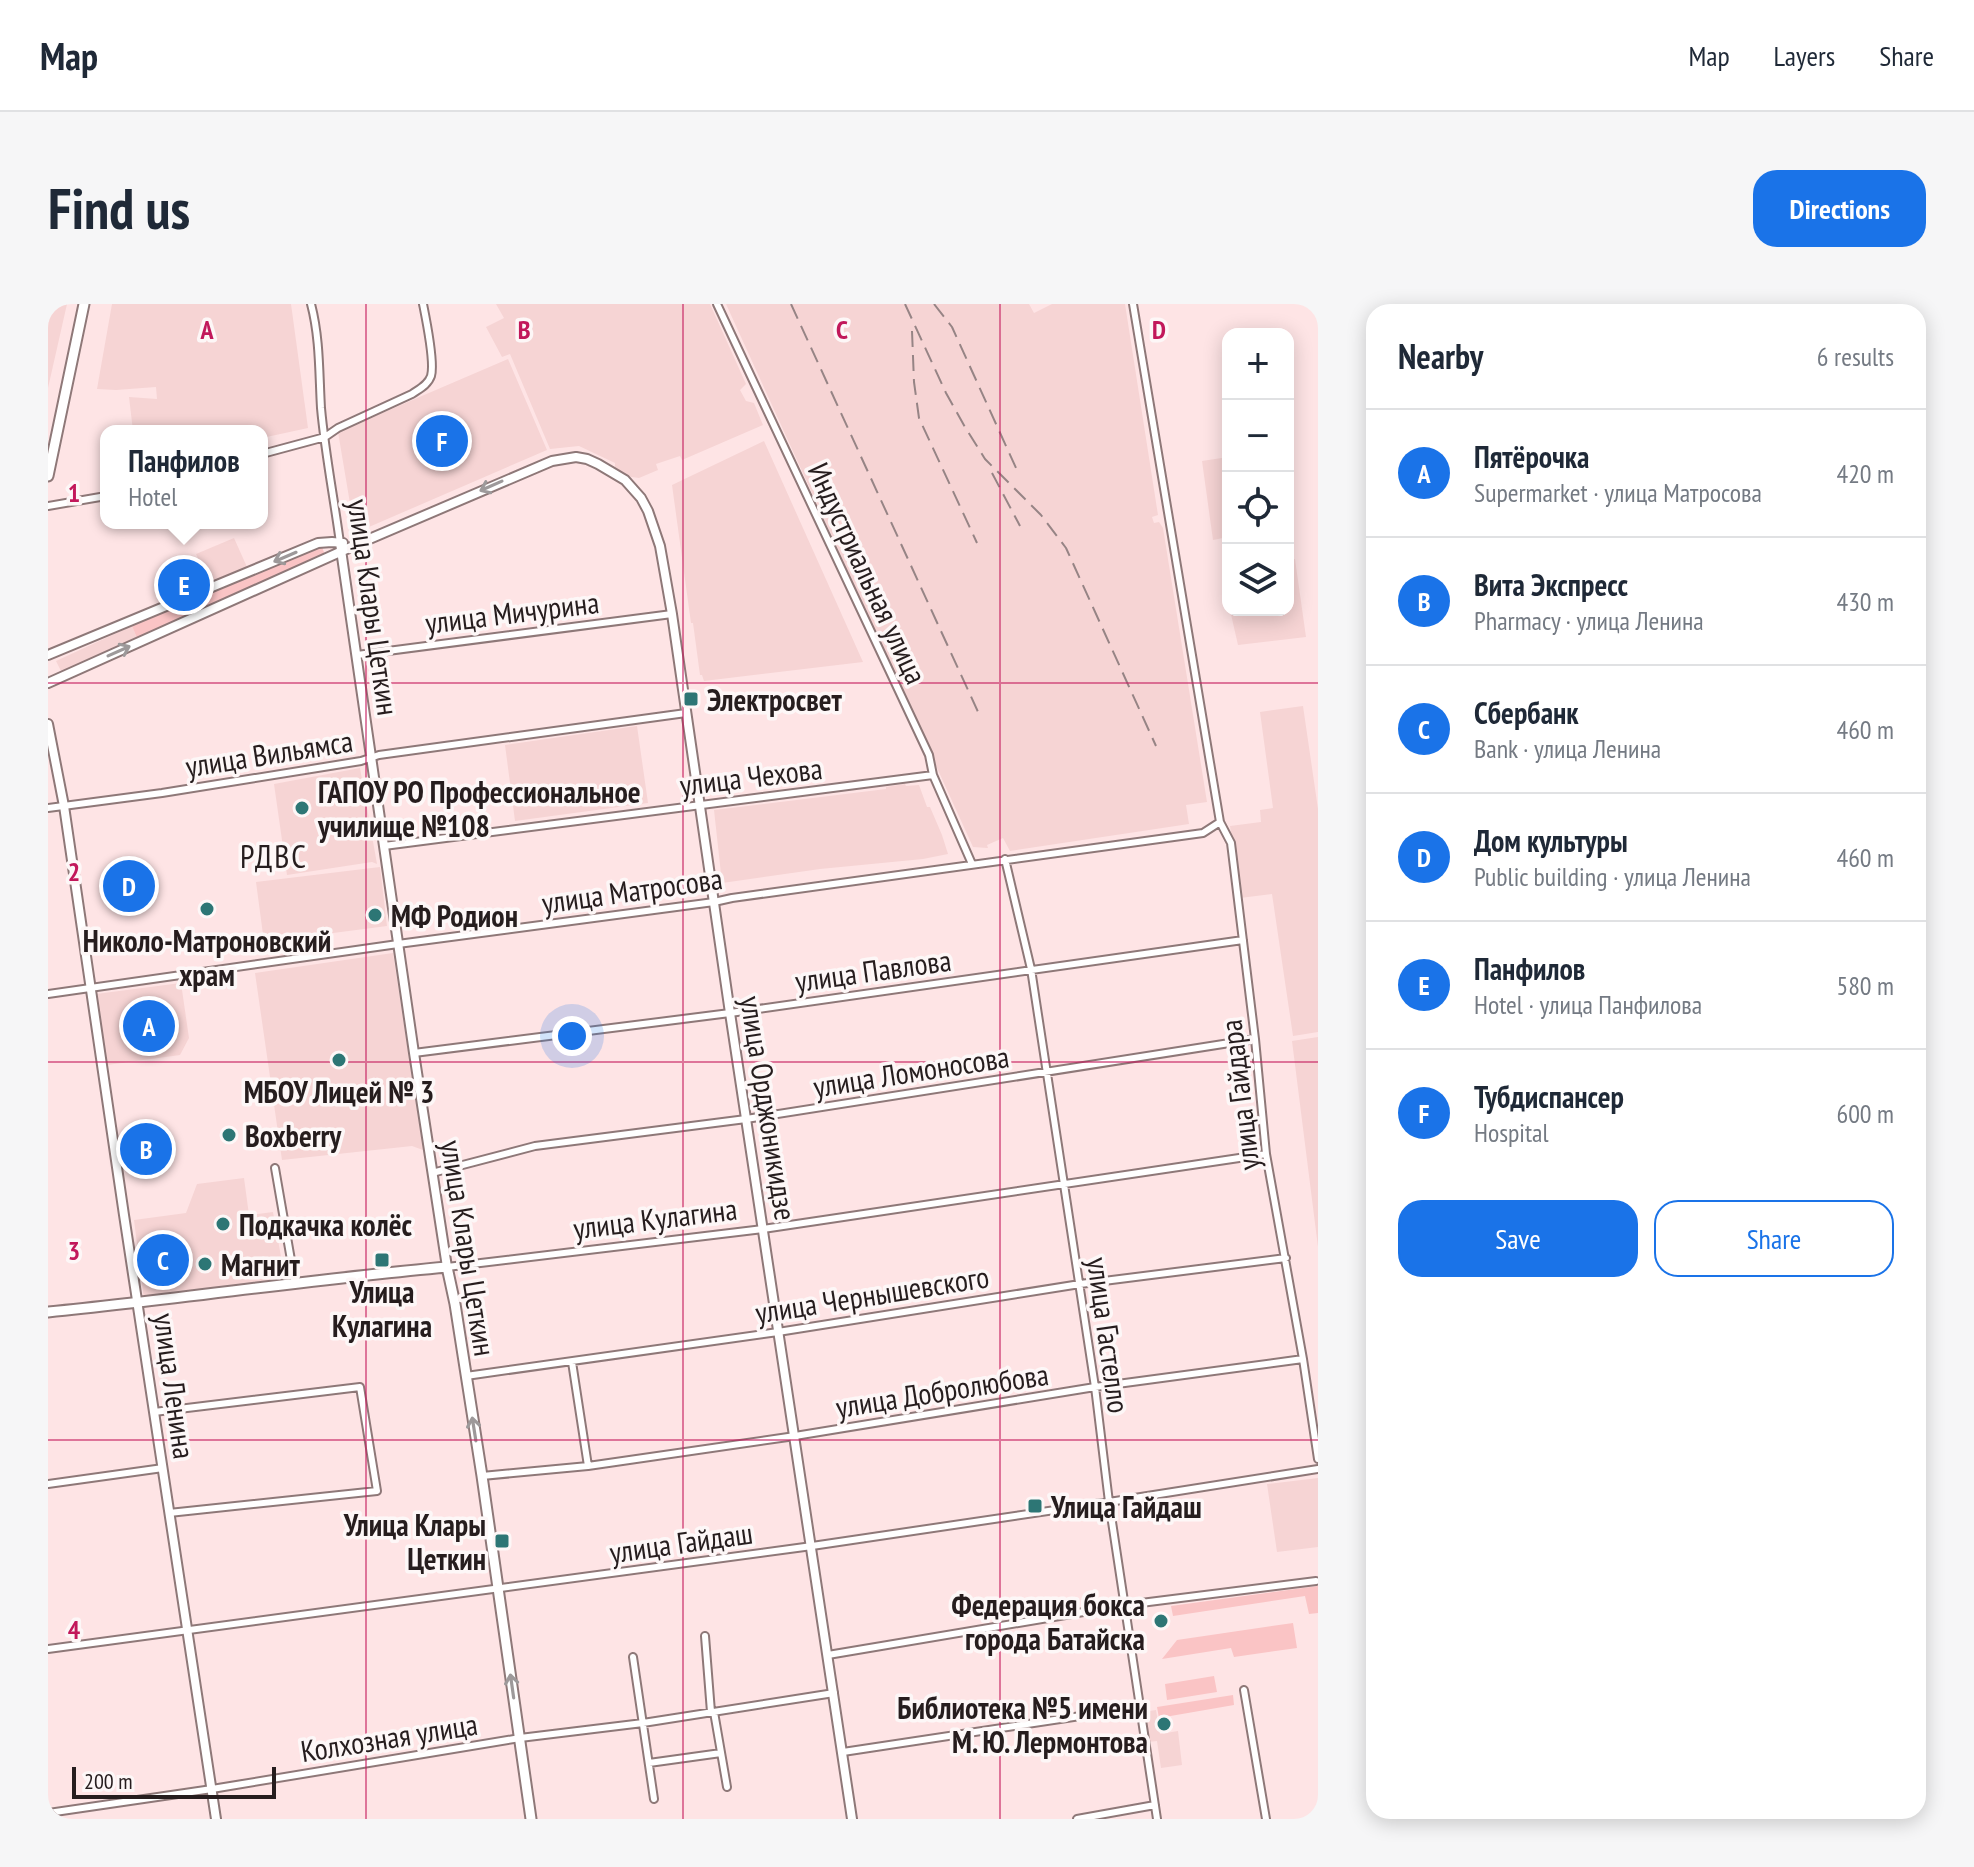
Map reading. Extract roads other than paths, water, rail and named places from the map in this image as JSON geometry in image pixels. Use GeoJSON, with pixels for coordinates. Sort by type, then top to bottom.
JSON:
{"type":"FeatureCollection","features":[{"type":"Feature","properties":{"kind":"main road"},"geometry":{"type":"LineString","coordinates":[[48,476],[84,304]]}},
{"type":"Feature","properties":{"kind":"main road","name":"улица Кулагина"},"geometry":{"type":"LineString","coordinates":[[48,1312],[447,1267]]}},
{"type":"Feature","properties":{"kind":"main road","name":"улица Клары Цеткин"},"geometry":{"type":"LineString","coordinates":[[447,1267],[482,1476],[531,1819]]}},
{"type":"Feature","properties":{"kind":"street","name":"улица Клары Цеткин"},"geometry":{"type":"LineString","coordinates":[[311,304],[320,366],[325,437],[447,1267]]}},
{"type":"Feature","properties":{"kind":"street"},"geometry":{"type":"LineString","coordinates":[[268,452],[325,437],[412,394],[430,379],[431,358],[423,304]]}},
{"type":"Feature","properties":{"kind":"street","name":"Индустриальная улица"},"geometry":{"type":"LineString","coordinates":[[717,304],[929,755],[933,775],[972,864]]}},
{"type":"Feature","properties":{"kind":"street"},"geometry":{"type":"LineString","coordinates":[[1133,304],[1220,822]]}},
{"type":"Feature","properties":{"kind":"street","name":"улица Орджоникидзе"},"geometry":{"type":"LineString","coordinates":[[341,548],[360,543],[538,465],[564,458],[587,459],[625,480],[641,498],[655,529],[672,614],[852,1819]]}},
{"type":"Feature","properties":{"kind":"street"},"geometry":{"type":"LineString","coordinates":[[48,506],[100,497]]}},
{"type":"Feature","properties":{"kind":"street"},"geometry":{"type":"LineString","coordinates":[[48,655],[318,543],[341,548]]}},
{"type":"Feature","properties":{"kind":"street"},"geometry":{"type":"LineString","coordinates":[[48,683],[341,548]]}},
{"type":"Feature","properties":{"kind":"street","name":"улица Мичурина"},"geometry":{"type":"LineString","coordinates":[[357,655],[672,614]]}},
{"type":"Feature","properties":{"kind":"street","name":"улица Вильямса"},"geometry":{"type":"LineString","coordinates":[[48,808],[208,786],[361,761],[379,755],[686,713]]}},
{"type":"Feature","properties":{"kind":"street","name":"улица Ленина"},"geometry":{"type":"LineString","coordinates":[[48,724],[64,806],[216,1819]]}},
{"type":"Feature","properties":{"kind":"street","name":"улица Чехова"},"geometry":{"type":"LineString","coordinates":[[384,846],[933,775]]}},
{"type":"Feature","properties":{"kind":"street","name":"улица Матросова"},"geometry":{"type":"LineString","coordinates":[[48,994],[1203,833],[1220,822]]}},
{"type":"Feature","properties":{"kind":"street","name":"улица Гайдара"},"geometry":{"type":"LineString","coordinates":[[1220,822],[1231,843],[1266,1154],[1318,1459]]}},
{"type":"Feature","properties":{"kind":"street","name":"улица Гастелло"},"geometry":{"type":"LineString","coordinates":[[1005,859],[1031,969],[1157,1819]]}},
{"type":"Feature","properties":{"kind":"street","name":"улица Павлова"},"geometry":{"type":"LineString","coordinates":[[414,1053],[730,1013],[1243,940]]}},
{"type":"Feature","properties":{"kind":"street","name":"улица Ломоносова"},"geometry":{"type":"LineString","coordinates":[[432,1173],[535,1146],[746,1119],[1255,1039]]}},
{"type":"Feature","properties":{"kind":"street","name":"улица Кулагина"},"geometry":{"type":"LineString","coordinates":[[447,1267],[763,1229],[1266,1154]]}},
{"type":"Feature","properties":{"kind":"street"},"geometry":{"type":"LineString","coordinates":[[275,1168],[295,1283]]}},
{"type":"Feature","properties":{"kind":"street","name":"улица Чернышевского"},"geometry":{"type":"LineString","coordinates":[[466,1376],[778,1332],[1080,1284],[1286,1258]]}},
{"type":"Feature","properties":{"kind":"street","name":"улица Добролюбова"},"geometry":{"type":"LineString","coordinates":[[482,1476],[588,1466],[1095,1387],[1303,1359]]}},
{"type":"Feature","properties":{"kind":"street"},"geometry":{"type":"LineString","coordinates":[[572,1362],[588,1466]]}},
{"type":"Feature","properties":{"kind":"street"},"geometry":{"type":"LineString","coordinates":[[154,1412],[360,1387],[377,1491],[169,1513]]}},
{"type":"Feature","properties":{"kind":"street"},"geometry":{"type":"LineString","coordinates":[[48,1484],[163,1468]]}},
{"type":"Feature","properties":{"kind":"street","name":"улица Гайдаш"},"geometry":{"type":"LineString","coordinates":[[48,1649],[812,1546],[1318,1469]]}},
{"type":"Feature","properties":{"kind":"street"},"geometry":{"type":"LineString","coordinates":[[828,1655],[1125,1605],[1316,1581]]}},
{"type":"Feature","properties":{"kind":"street"},"geometry":{"type":"LineString","coordinates":[[705,1636],[712,1712],[727,1787]]}},
{"type":"Feature","properties":{"kind":"street"},"geometry":{"type":"LineString","coordinates":[[633,1657],[654,1799]]}},
{"type":"Feature","properties":{"kind":"street"},"geometry":{"type":"LineString","coordinates":[[1244,1690],[1266,1819]]}},
{"type":"Feature","properties":{"kind":"street","name":"Колхозная улица"},"geometry":{"type":"LineString","coordinates":[[48,1813],[520,1738],[643,1723],[834,1693]]}},
{"type":"Feature","properties":{"kind":"street"},"geometry":{"type":"LineString","coordinates":[[843,1752],[1140,1707]]}},
{"type":"Feature","properties":{"kind":"street"},"geometry":{"type":"LineString","coordinates":[[649,1763],[721,1753]]}},
{"type":"Feature","properties":{"kind":"street"},"geometry":{"type":"LineString","coordinates":[[1077,1819],[1155,1805]]}},
{"type":"Feature","properties":{"kind":"railway"},"geometry":{"type":"LineString","coordinates":[[791,304],[979,714]]}},
{"type":"Feature","properties":{"kind":"railway"},"geometry":{"type":"LineString","coordinates":[[905,304],[946,393],[985,459],[1041,515],[1066,548],[1156,746]]}},
{"type":"Feature","properties":{"kind":"railway"},"geometry":{"type":"LineString","coordinates":[[934,304],[952,327],[1016,468]]}},
{"type":"Feature","properties":{"kind":"railway"},"geometry":{"type":"LineString","coordinates":[[912,331],[919,418],[977,543]]}},
{"type":"Feature","properties":{"kind":"railway"},"geometry":{"type":"LineString","coordinates":[[992,473],[1020,526]]}},
{"type":"Feature","properties":{"kind":"place","name":"Тубдиспансер"},"geometry":{"type":"Point","coordinates":[442,441]}},
{"type":"Feature","properties":{"kind":"place","name":"Панфилов"},"geometry":{"type":"Point","coordinates":[184,585]}},
{"type":"Feature","properties":{"kind":"place","name":"Электросвет"},"geometry":{"type":"Point","coordinates":[691,699]}},
{"type":"Feature","properties":{"kind":"place","name":"ГАПОУ РО Профессиональное училище №108"},"geometry":{"type":"Point","coordinates":[302,808]}},
{"type":"Feature","properties":{"kind":"place","name":"Дом культуры"},"geometry":{"type":"Point","coordinates":[129,886]}},
{"type":"Feature","properties":{"kind":"place","name":"Николо-Матроновский храм"},"geometry":{"type":"Point","coordinates":[207,909]}},
{"type":"Feature","properties":{"kind":"place","name":"МФ Родион"},"geometry":{"type":"Point","coordinates":[375,915]}},
{"type":"Feature","properties":{"kind":"place","name":"Пятёрочка"},"geometry":{"type":"Point","coordinates":[149,1026]}},
{"type":"Feature","properties":{"kind":"place","name":"МБОУ Лицей № 3"},"geometry":{"type":"Point","coordinates":[339,1060]}},
{"type":"Feature","properties":{"kind":"place","name":"Boxberry"},"geometry":{"type":"Point","coordinates":[229,1135]}},
{"type":"Feature","properties":{"kind":"place","name":"Вита Экспресс"},"geometry":{"type":"Point","coordinates":[146,1149]}},
{"type":"Feature","properties":{"kind":"place","name":"Подкачка колёс"},"geometry":{"type":"Point","coordinates":[223,1224]}},
{"type":"Feature","properties":{"kind":"place","name":"Сбербанк"},"geometry":{"type":"Point","coordinates":[163,1260]}},
{"type":"Feature","properties":{"kind":"place","name":"Улица Кулагина"},"geometry":{"type":"Point","coordinates":[382,1260]}},
{"type":"Feature","properties":{"kind":"place","name":"Магнит"},"geometry":{"type":"Point","coordinates":[205,1264]}},
{"type":"Feature","properties":{"kind":"place","name":"Улица Гайдаш"},"geometry":{"type":"Point","coordinates":[1035,1506]}},
{"type":"Feature","properties":{"kind":"place","name":"Улица Клары Цеткин"},"geometry":{"type":"Point","coordinates":[502,1541]}},
{"type":"Feature","properties":{"kind":"place","name":"Федерация бокса города Батайска"},"geometry":{"type":"Point","coordinates":[1161,1621]}},
{"type":"Feature","properties":{"kind":"place","name":"Библиотека №5 имени М. Ю. Лермонтова"},"geometry":{"type":"Point","coordinates":[1164,1724]}},
{"type":"Feature","properties":{"kind":"district","name":"РДВС"},"geometry":{"type":"Point","coordinates":[274,856]}}]}
